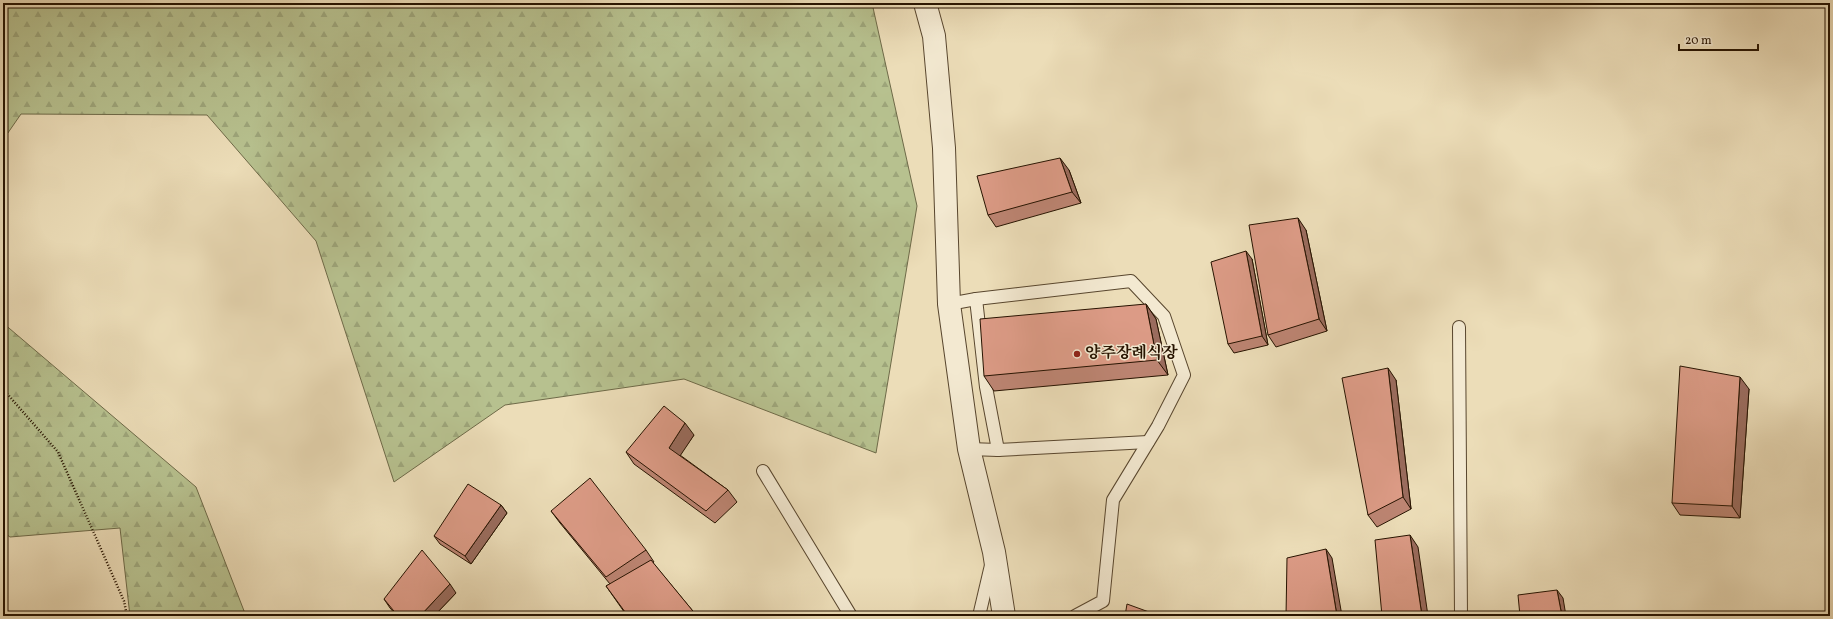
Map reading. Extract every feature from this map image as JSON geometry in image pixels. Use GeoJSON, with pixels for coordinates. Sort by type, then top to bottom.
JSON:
{"type":"FeatureCollection","features":[{"type":"Feature","properties":{"kind":"street"},"geometry":{"type":"LineString","coordinates":[[925,3],[934,36],[944,148],[949,304],[969,449],[994,552],[1004,616]]}},
{"type":"Feature","properties":{"kind":"lane"},"geometry":{"type":"LineString","coordinates":[[949,304],[976,299],[1131,281],[1164,316],[1184,375],[1158,426],[1113,500],[1103,600],[1075,616]]}},
{"type":"Feature","properties":{"kind":"lane"},"geometry":{"type":"LineString","coordinates":[[976,299],[986,387],[998,450]]}},
{"type":"Feature","properties":{"kind":"lane"},"geometry":{"type":"LineString","coordinates":[[1459,327],[1461,616]]}},
{"type":"Feature","properties":{"kind":"lane"},"geometry":{"type":"LineString","coordinates":[[969,449],[998,450],[1148,442]]}},
{"type":"Feature","properties":{"kind":"lane"},"geometry":{"type":"LineString","coordinates":[[763,471],[851,616]]}},
{"type":"Feature","properties":{"kind":"lane"},"geometry":{"type":"LineString","coordinates":[[979,616],[994,552]]}},
{"type":"Feature","properties":{"kind":"path"},"geometry":{"type":"LineString","coordinates":[[3,389],[58,452],[124,601],[127,616]]}},
{"type":"Feature","properties":{"kind":"green space"},"geometry":{"type":"Polygon","coordinates":[[[3,3],[872,3],[917,206],[876,453],[684,379],[505,405],[394,482],[316,241],[207,115],[21,114],[3,140],[3,3]]]}},
{"type":"Feature","properties":{"kind":"green space"},"geometry":{"type":"Polygon","coordinates":[[[3,323],[196,487],[246,616],[130,616],[120,528],[10,537],[3,532],[3,323]]]}},
{"type":"Feature","properties":{"kind":"building"},"geometry":{"type":"Polygon","coordinates":[[[1060,158],[1072,192],[988,215],[977,176],[1060,158]]]}},
{"type":"Feature","properties":{"kind":"building"},"geometry":{"type":"Polygon","coordinates":[[[1298,218],[1319,319],[1268,335],[1249,225],[1298,218]]]}},
{"type":"Feature","properties":{"kind":"building"},"geometry":{"type":"Polygon","coordinates":[[[1246,251],[1262,336],[1228,344],[1211,262],[1246,251]]]}},
{"type":"Feature","properties":{"kind":"building","name":"양주장례식장"},"geometry":{"type":"Polygon","coordinates":[[[1146,304],[1157,360],[984,376],[980,319],[1146,304]]]}},
{"type":"Feature","properties":{"kind":"building"},"geometry":{"type":"Polygon","coordinates":[[[1680,366],[1740,377],[1732,506],[1672,503],[1680,366]]]}},
{"type":"Feature","properties":{"kind":"building"},"geometry":{"type":"Polygon","coordinates":[[[1388,368],[1403,497],[1368,515],[1342,378],[1388,368]]]}},
{"type":"Feature","properties":{"kind":"building"},"geometry":{"type":"Polygon","coordinates":[[[664,406],[685,423],[669,448],[728,490],[706,511],[626,452],[664,406]]]}},
{"type":"Feature","properties":{"kind":"building"},"geometry":{"type":"Polygon","coordinates":[[[590,478],[646,550],[606,577],[551,511],[590,478]]]}},
{"type":"Feature","properties":{"kind":"building"},"geometry":{"type":"Polygon","coordinates":[[[468,484],[501,505],[465,556],[434,536],[468,484]]]}},
{"type":"Feature","properties":{"kind":"building"},"geometry":{"type":"Polygon","coordinates":[[[1410,535],[1422,616],[1382,616],[1375,540],[1410,535]]]}},
{"type":"Feature","properties":{"kind":"building"},"geometry":{"type":"Polygon","coordinates":[[[1326,549],[1337,616],[1286,616],[1287,558],[1326,549]]]}},
{"type":"Feature","properties":{"kind":"building"},"geometry":{"type":"Polygon","coordinates":[[[422,550],[450,584],[420,616],[398,616],[384,599],[422,550]]]}},
{"type":"Feature","properties":{"kind":"building"},"geometry":{"type":"Polygon","coordinates":[[[651,560],[697,616],[628,616],[606,586],[651,560]]]}},
{"type":"Feature","properties":{"kind":"building"},"geometry":{"type":"Polygon","coordinates":[[[1557,590],[1562,616],[1520,616],[1518,595],[1557,590]]]}},
{"type":"Feature","properties":{"kind":"building"},"geometry":{"type":"Polygon","coordinates":[[[1127,604],[1149,612],[1148,616],[1125,616],[1127,604]]]}},
{"type":"Feature","properties":{"kind":"place","name":"양주장례식장"},"geometry":{"type":"Point","coordinates":[1077,354]}}]}
